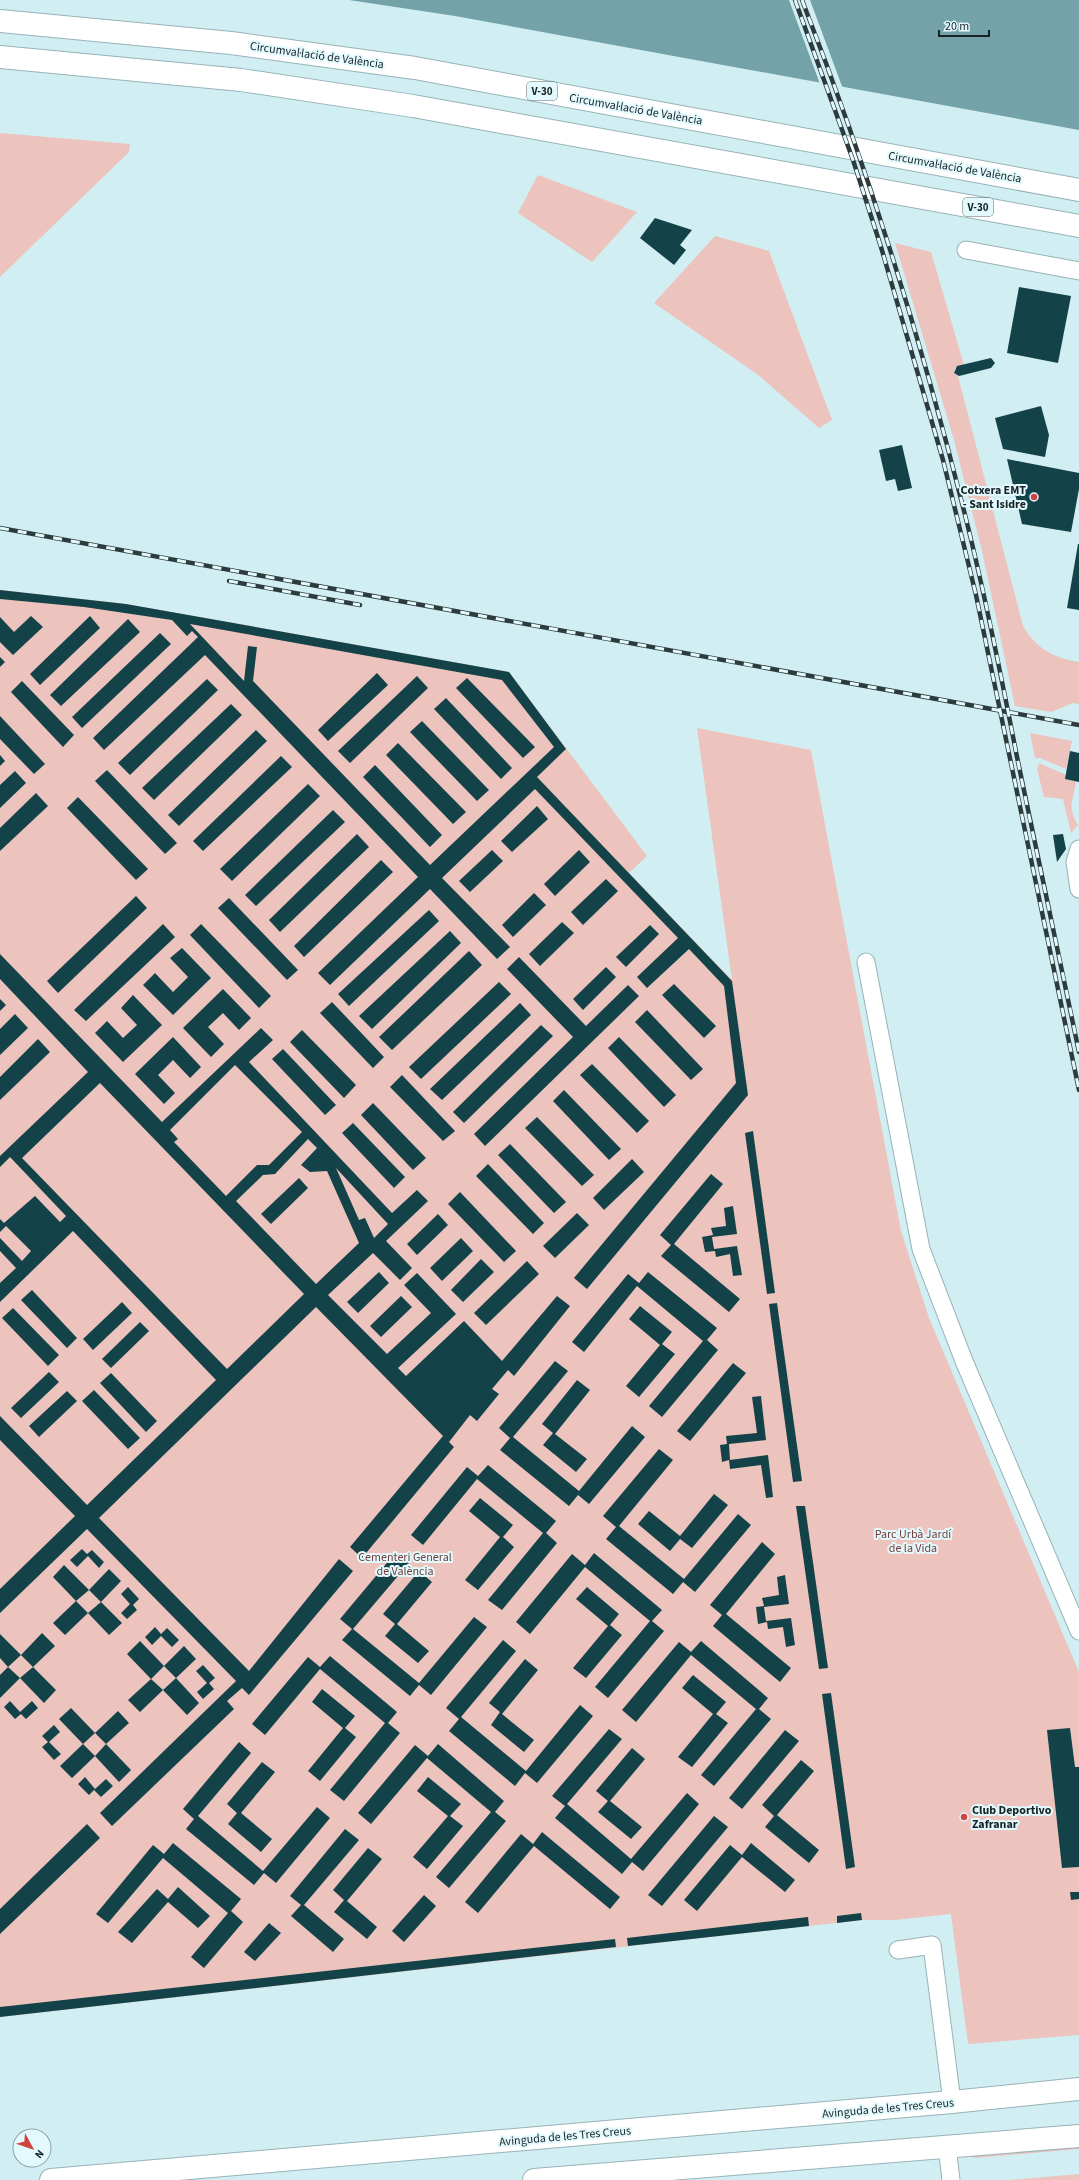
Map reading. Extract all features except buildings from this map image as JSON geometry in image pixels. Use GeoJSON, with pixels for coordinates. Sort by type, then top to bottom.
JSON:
{"type":"FeatureCollection","features":[{"type":"Feature","properties":{"kind":"main road","name":"Circumval·lació de València"},"geometry":{"type":"LineString","coordinates":[[0,21],[232,43],[415,68],[1079,190]]}},
{"type":"Feature","properties":{"kind":"main road","name":"V-30"},"geometry":{"type":"LineString","coordinates":[[0,57],[241,80],[413,106],[1079,226]]}},
{"type":"Feature","properties":{"kind":"main road","name":"Avinguda de les Tres Creus"},"geometry":{"type":"LineString","coordinates":[[51,2180],[952,2102],[1079,2089]]}},
{"type":"Feature","properties":{"kind":"main road"},"geometry":{"type":"LineString","coordinates":[[534,2180],[1079,2136]]}},
{"type":"Feature","properties":{"kind":"street"},"geometry":{"type":"LineString","coordinates":[[966,250],[1079,271]]}},
{"type":"Feature","properties":{"kind":"street"},"geometry":{"type":"LineString","coordinates":[[1079,849],[1075,868],[1079,889]]}},
{"type":"Feature","properties":{"kind":"street"},"geometry":{"type":"LineString","coordinates":[[866,962],[921,1249],[964,1361],[1079,1631]]}},
{"type":"Feature","properties":{"kind":"street"},"geometry":{"type":"LineString","coordinates":[[898,1950],[932,1946],[952,2102]]}},
{"type":"Feature","properties":{"kind":"street"},"geometry":{"type":"LineString","coordinates":[[947,2146],[951,2180]]}},
{"type":"Feature","properties":{"kind":"green space"},"geometry":{"type":"Polygon","coordinates":[[[0,133],[130,144],[129,152],[0,277],[0,133]]]}},
{"type":"Feature","properties":{"kind":"green space"},"geometry":{"type":"Polygon","coordinates":[[[538,175],[637,212],[592,262],[518,213],[538,175]]]}},
{"type":"Feature","properties":{"kind":"green space"},"geometry":{"type":"Polygon","coordinates":[[[715,236],[769,251],[832,420],[819,428],[757,374],[654,303],[715,236]]]}},
{"type":"Feature","properties":{"kind":"green space"},"geometry":{"type":"Polygon","coordinates":[[[895,243],[931,252],[964,365],[955,368],[954,373],[958,376],[1023,626],[1028,634],[1046,651],[1061,658],[1079,662],[1079,704],[1073,703],[1051,712],[1015,706],[982,551],[954,440],[895,243]]]}},
{"type":"Feature","properties":{"kind":"green space","name":"Cementeri General de València"},"geometry":{"type":"Polygon","coordinates":[[[0,590],[126,604],[509,672],[647,856],[629,873],[732,980],[697,728],[811,750],[901,1231],[929,1318],[1079,1672],[1079,2035],[968,2044],[951,1914],[895,1920],[862,1920],[0,2017],[0,590]]]}},
{"type":"Feature","properties":{"kind":"green space"},"geometry":{"type":"Polygon","coordinates":[[[1030,733],[1072,741],[1066,769],[1040,758],[1035,758],[1030,733]]]}},
{"type":"Feature","properties":{"kind":"green space"},"geometry":{"type":"Polygon","coordinates":[[[1039,763],[1066,775],[1065,779],[1076,781],[1072,812],[1078,825],[1071,833],[1063,799],[1044,797],[1037,769],[1039,763]]]}},
{"type":"Feature","properties":{"kind":"green space"},"geometry":{"type":"Polygon","coordinates":[[[1079,2142],[1079,2149],[974,2158],[970,2156],[977,2151],[1079,2142]]]}},
{"type":"Feature","properties":{"kind":"green space"},"geometry":{"type":"Polygon","coordinates":[[[1079,2174],[1079,2180],[1010,2180],[1079,2174]]]}},
{"type":"Feature","properties":{"kind":"water"},"geometry":{"type":"Polygon","coordinates":[[[349,0],[1079,0],[1079,130],[455,16],[349,0]]]}},
{"type":"Feature","properties":{"kind":"pier"},"geometry":{"type":"Polygon","coordinates":[[[789,0],[810,0],[843,89],[820,84],[789,0]]]}},
{"type":"Feature","properties":{"kind":"railway"},"geometry":{"type":"LineString","coordinates":[[795,0],[853,160],[881,247],[943,460],[976,595],[1079,1090]]}},
{"type":"Feature","properties":{"kind":"railway"},"geometry":{"type":"LineString","coordinates":[[802,0],[850,130],[894,261],[951,460],[988,613],[1079,1052]]}},
{"type":"Feature","properties":{"kind":"railway"},"geometry":{"type":"LineString","coordinates":[[0,528],[1079,725]]}},
{"type":"Feature","properties":{"kind":"railway"},"geometry":{"type":"LineString","coordinates":[[229,581],[360,605]]}},
{"type":"Feature","properties":{"kind":"place","name":"Cotxera EMT - Sant Isidre"},"geometry":{"type":"Point","coordinates":[1034,497]}},
{"type":"Feature","properties":{"kind":"place","name":"Club Deportivo Zafranar"},"geometry":{"type":"Point","coordinates":[964,1817]}},
{"type":"Feature","properties":{"kind":"park label","name":"Parc Urbà Jardí de la Vida"},"geometry":{"type":"Point","coordinates":[913,1541]}}]}
